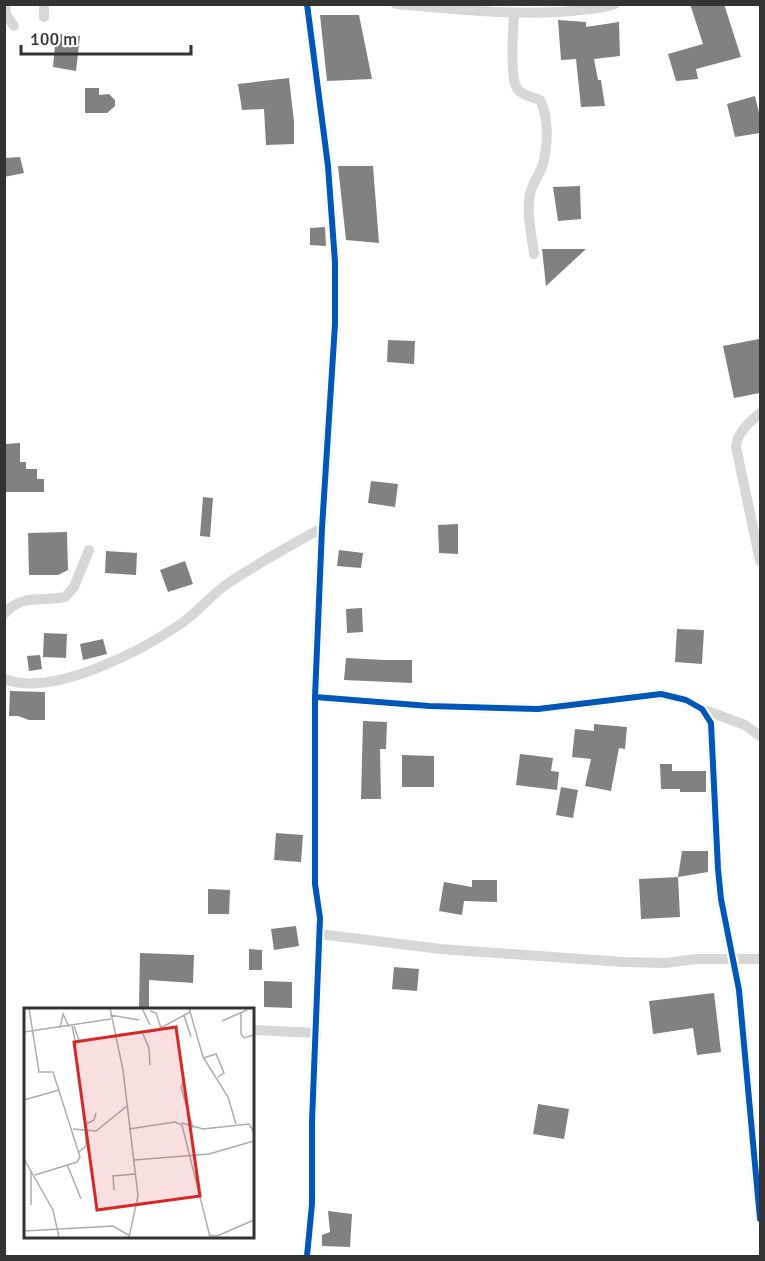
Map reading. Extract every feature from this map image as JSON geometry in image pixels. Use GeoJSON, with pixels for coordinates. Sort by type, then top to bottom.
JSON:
{"type":"FeatureCollection","features":[{"type":"Feature","properties":{"kind":"street"},"geometry":{"type":"LineString","coordinates":[[5,4],[6,15],[14,26]]}},
{"type":"Feature","properties":{"kind":"street"},"geometry":{"type":"LineString","coordinates":[[44,4],[44,17]]}},
{"type":"Feature","properties":{"kind":"street"},"geometry":{"type":"LineString","coordinates":[[307,4],[328,166],[335,262],[335,324],[322,528],[315,697],[315,884],[320,934],[312,1121],[312,1204],[307,1257]]}},
{"type":"Feature","properties":{"kind":"street"},"geometry":{"type":"LineString","coordinates":[[396,4],[514,13],[605,8],[615,4]]}},
{"type":"Feature","properties":{"kind":"street"},"geometry":{"type":"LineString","coordinates":[[514,13],[512,54],[516,87],[524,94],[540,100],[545,116],[546,148],[543,164],[530,193],[534,255]]}},
{"type":"Feature","properties":{"kind":"street"},"geometry":{"type":"LineString","coordinates":[[759,413],[736,440],[736,447],[760,561]]}},
{"type":"Feature","properties":{"kind":"street"},"geometry":{"type":"LineString","coordinates":[[4,679],[38,682],[73,677],[127,655],[184,622],[221,588],[253,566],[322,528]]}},
{"type":"Feature","properties":{"kind":"street"},"geometry":{"type":"LineString","coordinates":[[4,614],[19,601],[65,597],[74,587],[89,550]]}},
{"type":"Feature","properties":{"kind":"street"},"geometry":{"type":"LineString","coordinates":[[315,697],[429,706],[538,710],[661,694],[686,700],[702,709],[745,725],[760,736]]}},
{"type":"Feature","properties":{"kind":"street"},"geometry":{"type":"LineString","coordinates":[[702,709],[711,723],[717,869],[739,990],[760,1219]]}},
{"type":"Feature","properties":{"kind":"street"},"geometry":{"type":"LineString","coordinates":[[320,934],[441,949],[623,962],[665,963],[697,959],[760,959]]}},
{"type":"Feature","properties":{"kind":"street"},"geometry":{"type":"LineString","coordinates":[[254,1030],[316,1033]]}},
{"type":"Feature","properties":{"kind":"building"},"geometry":{"type":"Polygon","coordinates":[[[690,4],[724,4],[741,57],[696,69],[698,79],[676,81],[668,54],[703,44],[690,4]]]}},
{"type":"Feature","properties":{"kind":"building"},"geometry":{"type":"Polygon","coordinates":[[[320,15],[359,15],[372,79],[327,81],[320,15]]]}},
{"type":"Feature","properties":{"kind":"building"},"geometry":{"type":"Polygon","coordinates":[[[558,20],[586,22],[586,27],[619,22],[620,56],[594,59],[598,80],[601,80],[605,106],[581,107],[576,59],[561,60],[558,20]]]}},
{"type":"Feature","properties":{"kind":"building"},"geometry":{"type":"Polygon","coordinates":[[[56,34],[80,36],[76,71],[53,67],[56,34]]]}},
{"type":"Feature","properties":{"kind":"building"},"geometry":{"type":"Polygon","coordinates":[[[289,78],[294,144],[266,145],[264,109],[242,110],[238,84],[289,78]]]}},
{"type":"Feature","properties":{"kind":"building"},"geometry":{"type":"Polygon","coordinates":[[[85,88],[99,88],[99,95],[109,94],[115,100],[115,106],[107,113],[85,113],[85,88]]]}},
{"type":"Feature","properties":{"kind":"building"},"geometry":{"type":"Polygon","coordinates":[[[755,96],[760,117],[760,133],[735,137],[727,104],[755,96]]]}},
{"type":"Feature","properties":{"kind":"building"},"geometry":{"type":"Polygon","coordinates":[[[20,157],[24,173],[4,177],[4,158],[20,157]]]}},
{"type":"Feature","properties":{"kind":"building"},"geometry":{"type":"Polygon","coordinates":[[[338,166],[373,166],[379,243],[346,240],[338,166]]]}},
{"type":"Feature","properties":{"kind":"building"},"geometry":{"type":"Polygon","coordinates":[[[580,186],[581,219],[558,221],[553,187],[580,186]]]}},
{"type":"Feature","properties":{"kind":"building"},"geometry":{"type":"Polygon","coordinates":[[[325,227],[326,246],[310,245],[310,228],[325,227]]]}},
{"type":"Feature","properties":{"kind":"building"},"geometry":{"type":"Polygon","coordinates":[[[542,249],[586,249],[546,286],[542,249]]]}},
{"type":"Feature","properties":{"kind":"building"},"geometry":{"type":"Polygon","coordinates":[[[759,339],[760,393],[734,398],[723,346],[759,339]]]}},
{"type":"Feature","properties":{"kind":"building"},"geometry":{"type":"Polygon","coordinates":[[[388,340],[415,341],[414,364],[387,362],[388,340]]]}},
{"type":"Feature","properties":{"kind":"building"},"geometry":{"type":"Polygon","coordinates":[[[20,443],[20,462],[26,462],[26,469],[37,469],[37,479],[44,479],[44,492],[6,492],[4,444],[20,443]]]}},
{"type":"Feature","properties":{"kind":"building"},"geometry":{"type":"Polygon","coordinates":[[[371,481],[398,484],[395,507],[368,503],[371,481]]]}},
{"type":"Feature","properties":{"kind":"building"},"geometry":{"type":"Polygon","coordinates":[[[203,497],[213,498],[210,537],[200,536],[203,497]]]}},
{"type":"Feature","properties":{"kind":"building"},"geometry":{"type":"Polygon","coordinates":[[[458,524],[458,554],[439,553],[438,525],[458,524]]]}},
{"type":"Feature","properties":{"kind":"building"},"geometry":{"type":"Polygon","coordinates":[[[67,532],[68,570],[58,575],[29,575],[28,533],[67,532]]]}},
{"type":"Feature","properties":{"kind":"building"},"geometry":{"type":"Polygon","coordinates":[[[339,550],[363,553],[361,568],[337,566],[339,550]]]}},
{"type":"Feature","properties":{"kind":"building"},"geometry":{"type":"Polygon","coordinates":[[[106,551],[137,553],[136,575],[105,573],[106,551]]]}},
{"type":"Feature","properties":{"kind":"building"},"geometry":{"type":"Polygon","coordinates":[[[185,561],[193,584],[168,592],[160,570],[185,561]]]}},
{"type":"Feature","properties":{"kind":"building"},"geometry":{"type":"Polygon","coordinates":[[[362,608],[363,632],[347,633],[346,609],[362,608]]]}},
{"type":"Feature","properties":{"kind":"building"},"geometry":{"type":"Polygon","coordinates":[[[677,629],[704,630],[702,664],[675,662],[677,629]]]}},
{"type":"Feature","properties":{"kind":"building"},"geometry":{"type":"Polygon","coordinates":[[[44,633],[67,634],[66,658],[43,657],[44,633]]]}},
{"type":"Feature","properties":{"kind":"building"},"geometry":{"type":"Polygon","coordinates":[[[103,639],[107,654],[83,660],[80,644],[103,639]]]}},
{"type":"Feature","properties":{"kind":"building"},"geometry":{"type":"Polygon","coordinates":[[[40,655],[42,669],[29,671],[27,656],[40,655]]]}},
{"type":"Feature","properties":{"kind":"building"},"geometry":{"type":"Polygon","coordinates":[[[346,658],[412,660],[412,683],[344,680],[346,658]]]}},
{"type":"Feature","properties":{"kind":"building"},"geometry":{"type":"Polygon","coordinates":[[[10,691],[45,692],[45,720],[9,716],[10,691]]]}},
{"type":"Feature","properties":{"kind":"building"},"geometry":{"type":"Polygon","coordinates":[[[363,721],[387,722],[386,749],[380,749],[381,799],[361,799],[363,721]]]}},
{"type":"Feature","properties":{"kind":"building"},"geometry":{"type":"Polygon","coordinates":[[[594,724],[627,727],[625,749],[619,748],[611,791],[585,786],[591,759],[572,757],[575,729],[594,731],[594,724]]]}},
{"type":"Feature","properties":{"kind":"building"},"geometry":{"type":"Polygon","coordinates":[[[520,754],[553,758],[551,771],[559,772],[557,790],[516,785],[520,754]]]}},
{"type":"Feature","properties":{"kind":"building"},"geometry":{"type":"Polygon","coordinates":[[[402,755],[434,756],[434,787],[402,787],[402,755]]]}},
{"type":"Feature","properties":{"kind":"building"},"geometry":{"type":"Polygon","coordinates":[[[660,764],[672,764],[672,771],[706,771],[706,792],[661,789],[660,764]]]}},
{"type":"Feature","properties":{"kind":"building"},"geometry":{"type":"Polygon","coordinates":[[[561,787],[578,790],[573,818],[556,815],[561,787]]]}},
{"type":"Feature","properties":{"kind":"building"},"geometry":{"type":"Polygon","coordinates":[[[276,833],[303,835],[301,862],[274,860],[276,833]]]}},
{"type":"Feature","properties":{"kind":"building"},"geometry":{"type":"Polygon","coordinates":[[[682,851],[708,851],[708,872],[678,877],[682,851]]]}},
{"type":"Feature","properties":{"kind":"building"},"geometry":{"type":"Polygon","coordinates":[[[678,877],[680,917],[641,919],[639,879],[678,877]]]}},
{"type":"Feature","properties":{"kind":"building"},"geometry":{"type":"Polygon","coordinates":[[[472,880],[497,880],[497,902],[464,901],[462,915],[439,911],[444,882],[472,887],[472,880]]]}},
{"type":"Feature","properties":{"kind":"building"},"geometry":{"type":"Polygon","coordinates":[[[208,889],[230,890],[229,914],[208,914],[208,889]]]}},
{"type":"Feature","properties":{"kind":"building"},"geometry":{"type":"Polygon","coordinates":[[[296,926],[299,946],[274,950],[271,929],[296,926]]]}},
{"type":"Feature","properties":{"kind":"building"},"geometry":{"type":"Polygon","coordinates":[[[249,949],[262,950],[262,970],[249,970],[249,949]]]}},
{"type":"Feature","properties":{"kind":"building"},"geometry":{"type":"Polygon","coordinates":[[[140,953],[194,955],[193,983],[149,980],[149,1008],[139,1008],[140,953]]]}},
{"type":"Feature","properties":{"kind":"building"},"geometry":{"type":"Polygon","coordinates":[[[394,967],[419,969],[417,991],[392,989],[394,967]]]}},
{"type":"Feature","properties":{"kind":"building"},"geometry":{"type":"Polygon","coordinates":[[[264,981],[292,982],[292,1008],[264,1007],[264,981]]]}},
{"type":"Feature","properties":{"kind":"building"},"geometry":{"type":"Polygon","coordinates":[[[714,993],[721,1052],[697,1055],[693,1028],[653,1034],[649,1001],[714,993]]]}},
{"type":"Feature","properties":{"kind":"building"},"geometry":{"type":"Polygon","coordinates":[[[538,1104],[569,1109],[564,1139],[533,1134],[538,1104]]]}},
{"type":"Feature","properties":{"kind":"building"},"geometry":{"type":"Polygon","coordinates":[[[328,1211],[352,1214],[350,1247],[322,1246],[322,1235],[330,1232],[328,1211]]]}},
{"type":"Feature","properties":{"kind":"cycle path"},"geometry":{"type":"LineString","coordinates":[[307,4],[328,166],[335,262],[335,324],[322,528],[315,697],[315,884],[320,918],[312,1121],[312,1204],[307,1256]]}},
{"type":"Feature","properties":{"kind":"cycle path"},"geometry":{"type":"LineString","coordinates":[[315,697],[429,706],[538,709],[661,694],[686,700],[702,709],[711,723],[718,869],[721,899],[739,990],[760,1219]]}}]}
